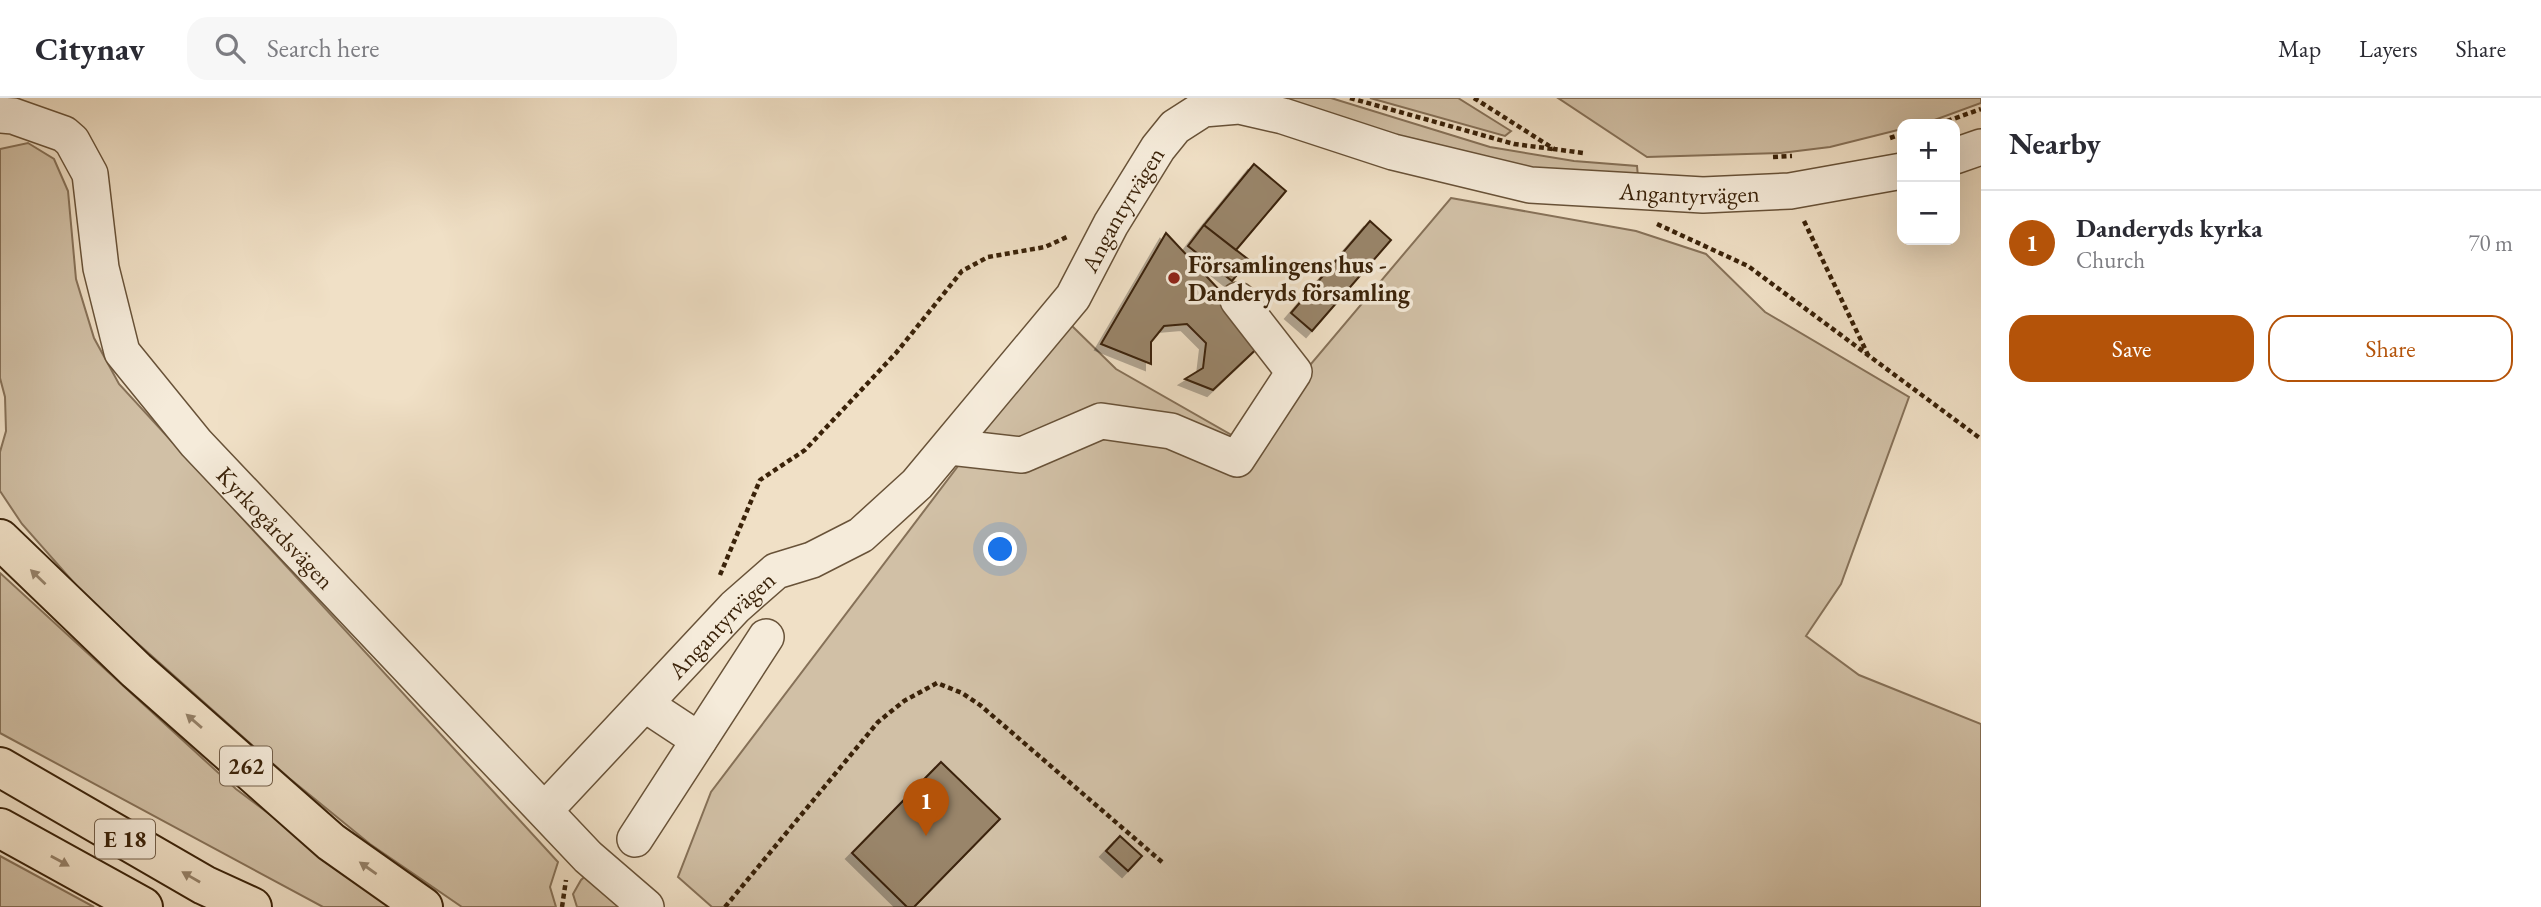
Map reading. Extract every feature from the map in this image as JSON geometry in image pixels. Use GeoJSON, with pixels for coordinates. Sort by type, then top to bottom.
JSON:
{"type":"FeatureCollection","features":[{"type":"Feature","properties":{"kind":"highway","name":"262"},"geometry":{"type":"LineString","coordinates":[[0,539],[136,670],[331,842],[424,907]]}},
{"type":"Feature","properties":{"kind":"highway","name":"E 18"},"geometry":{"type":"LineString","coordinates":[[0,767],[204,885],[252,907]]}},
{"type":"Feature","properties":{"kind":"highway","name":"E 18"},"geometry":{"type":"LineString","coordinates":[[0,828],[143,907]]}},
{"type":"Feature","properties":{"kind":"street","name":"Angantyrvägen"},"geometry":{"type":"LineString","coordinates":[[545,810],[735,607],[776,571],[813,560],[861,535],[917,484],[1073,297],[1111,224],[1157,148],[1175,127],[1203,109],[1239,106],[1283,116],[1393,152],[1530,184],[1644,193],[1790,191],[1897,172]]}},
{"type":"Feature","properties":{"kind":"street","name":"Kyrkogårdsvägen"},"geometry":{"type":"LineString","coordinates":[[0,115],[13,116],[64,134],[72,141],[90,174],[101,268],[122,352],[196,443],[588,858],[646,907]]}},
{"type":"Feature","properties":{"kind":"street"},"geometry":{"type":"LineString","coordinates":[[1960,154],[1981,147]]}},
{"type":"Feature","properties":{"kind":"street"},"geometry":{"type":"LineString","coordinates":[[950,447],[1022,455],[1101,421],[1171,431],[1237,459],[1294,372],[1238,300]]}},
{"type":"Feature","properties":{"kind":"street"},"geometry":{"type":"LineString","coordinates":[[635,839],[766,637]]}},
{"type":"Feature","properties":{"kind":"street"},"geometry":{"type":"LineString","coordinates":[[646,705],[699,740]]}},
{"type":"Feature","properties":{"kind":"path"},"geometry":{"type":"LineString","coordinates":[[1350,98],[1514,144],[1594,155]]}},
{"type":"Feature","properties":{"kind":"path"},"geometry":{"type":"LineString","coordinates":[[1474,98],[1554,149]]}},
{"type":"Feature","properties":{"kind":"path"},"geometry":{"type":"LineString","coordinates":[[1953,119],[1981,109]]}},
{"type":"Feature","properties":{"kind":"path"},"geometry":{"type":"LineString","coordinates":[[1877,142],[1897,136]]}},
{"type":"Feature","properties":{"kind":"path"},"geometry":{"type":"LineString","coordinates":[[1763,158],[1801,155]]}},
{"type":"Feature","properties":{"kind":"path"},"geometry":{"type":"LineString","coordinates":[[1790,191],[1869,356]]}},
{"type":"Feature","properties":{"kind":"path"},"geometry":{"type":"LineString","coordinates":[[1644,193],[1646,214],[1661,228],[1748,266],[1981,439]]}},
{"type":"Feature","properties":{"kind":"path"},"geometry":{"type":"LineString","coordinates":[[720,578],[760,480],[806,450],[896,353],[962,271],[988,257],[1045,247],[1082,230]]}},
{"type":"Feature","properties":{"kind":"path"},"geometry":{"type":"LineString","coordinates":[[725,907],[878,722],[904,701],[937,683],[962,692],[980,705],[1161,862]]}},
{"type":"Feature","properties":{"kind":"shaded area"},"geometry":{"type":"Polygon","coordinates":[[[1282,98],[1331,98],[1490,147],[1574,161],[1637,166],[1638,177],[1517,168],[1434,147],[1282,98]]]}},
{"type":"Feature","properties":{"kind":"shaded area"},"geometry":{"type":"Polygon","coordinates":[[[1370,98],[1458,98],[1511,131],[1505,136],[1370,98]]]}},
{"type":"Feature","properties":{"kind":"shaded area"},"geometry":{"type":"Polygon","coordinates":[[[1558,98],[1981,98],[1981,103],[1937,119],[1897,119],[1897,130],[1830,147],[1781,153],[1647,157],[1558,98]]]}},
{"type":"Feature","properties":{"kind":"shaded area"},"geometry":{"type":"Polygon","coordinates":[[[28,143],[54,159],[68,191],[76,279],[94,338],[119,384],[558,862],[550,887],[556,907],[462,907],[370,844],[289,778],[90,601],[22,524],[0,491],[0,452],[6,431],[5,397],[0,378],[0,149],[28,143]]]}},
{"type":"Feature","properties":{"kind":"shaded area"},"geometry":{"type":"Polygon","coordinates":[[[1451,198],[1636,231],[1706,254],[1765,312],[1909,397],[1841,584],[1806,636],[1859,675],[1981,724],[1981,907],[712,907],[678,877],[711,792],[1002,408],[1070,324],[1116,369],[1258,450],[1278,403],[1451,198]]]}},
{"type":"Feature","properties":{"kind":"shaded area"},"geometry":{"type":"Polygon","coordinates":[[[0,573],[236,789],[393,907],[323,907],[0,733],[0,573]]]}},
{"type":"Feature","properties":{"kind":"shaded area"},"geometry":{"type":"Polygon","coordinates":[[[0,856],[94,907],[0,907],[0,856]]]}},
{"type":"Feature","properties":{"kind":"shaded area"},"geometry":{"type":"Polygon","coordinates":[[[589,873],[628,907],[577,907],[573,894],[581,880],[589,873]]]}},
{"type":"Feature","properties":{"kind":"building"},"geometry":{"type":"Polygon","coordinates":[[[1254,164],[1286,191],[1236,250],[1204,225],[1254,164]]]}},
{"type":"Feature","properties":{"kind":"building"},"geometry":{"type":"Polygon","coordinates":[[[1370,221],[1391,240],[1312,331],[1291,313],[1370,221]]]}},
{"type":"Feature","properties":{"kind":"building"},"geometry":{"type":"Polygon","coordinates":[[[1204,225],[1249,260],[1232,281],[1188,246],[1204,225]]]}},
{"type":"Feature","properties":{"kind":"building","name":"Församlingens hus - Danderyds församling"},"geometry":{"type":"Polygon","coordinates":[[[1166,233],[1266,340],[1213,390],[1185,379],[1203,368],[1206,343],[1187,324],[1164,326],[1151,342],[1151,364],[1101,344],[1166,233]]]}},
{"type":"Feature","properties":{"kind":"building"},"geometry":{"type":"Polygon","coordinates":[[[941,762],[1000,819],[914,907],[907,907],[852,853],[941,762]]]}},
{"type":"Feature","properties":{"kind":"building"},"geometry":{"type":"Polygon","coordinates":[[[1120,836],[1142,856],[1128,871],[1106,851],[1120,836]]]}},
{"type":"Feature","properties":{"kind":"place","name":"Församlingens hus - Danderyds församling"},"geometry":{"type":"Point","coordinates":[1174,278]}},
{"type":"Feature","properties":{"kind":"place","name":"Danderyds kyrka"},"geometry":{"type":"Point","coordinates":[926,836]}}]}
